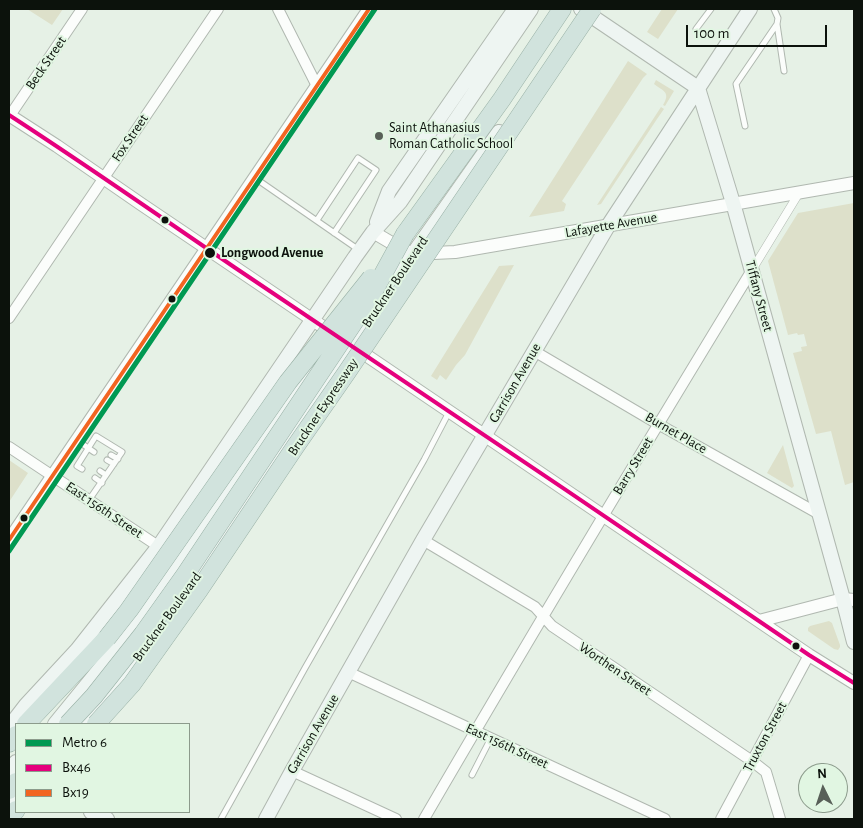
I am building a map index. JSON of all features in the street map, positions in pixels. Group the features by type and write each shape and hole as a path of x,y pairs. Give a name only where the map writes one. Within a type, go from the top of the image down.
{"highway":[{"name":"Bruckner Expressway","path":"69,723 94,696 143,634 185,575 370,298 400,240 502,99 562,9"},
{"name":"Bruckner Expressway","path":"97,723 132,684 200,590 295,446 347,372 586,9"},
{"path":"27,723 107,638 129,610 288,382 400,240"}],"main road":[{"path":"373,232 390,191 515,9"},
{"path":"9,727 26,705 77,650 158,546 373,232 400,202 530,9"},
{"name":"Bruckner Boulevard","path":"56,723 121,643 180,560 302,378 336,335 554,9"},
{"path":"586,9 611,30 698,88"},
{"name":"Bruckner Boulevard","path":"82,723 119,682 200,573 413,254 586,9"},
{"name":"Garrison Avenue","path":"266,819 423,540 608,226 750,9"},
{"name":"Tiffany Street","path":"698,88 733,203 819,514 851,596 854,642"},
{"path":"92,813 107,819"}],"street":[{"name":"Beck Street","path":"9,116 82,9"},
{"name":"Fox Street","path":"9,318 218,9"},
{"path":"278,9 317,86"},
{"path":"9,540 369,9"},
{"path":"9,116 57,146 809,655 854,683"},
{"name":"Lafayette Avenue","path":"373,232 400,240 413,254 455,252 854,183"},
{"name":"Barry Street","path":"424,819 543,615 799,193"},
{"name":"Burnet Place","path":"534,351 658,424 819,514"},
{"name":"East 156th Street","path":"9,447 200,573"},
{"name":"Worthen Street","path":"423,540 535,607 552,626 752,761 766,772 780,819"},
{"path":"759,621 851,596"},
{"name":"Truxton Street","path":"721,819 809,655"},
{"name":"East 156th Street","path":"348,672 665,819"},
{"path":"292,771 396,819"}],"lane":[{"path":"696,29 711,9"},
{"path":"774,9 778,18 777,24 784,71"},
{"path":"745,126 736,84 777,24"},
{"path":"317,220 358,158 376,170 334,233"},
{"path":"255,178 360,251"},
{"path":"221,819 450,412"},
{"path":"82,469 77,466 84,460 88,448 96,436 122,452 89,500"},
{"path":"77,440 94,452"},
{"path":"92,442 98,446"},
{"path":"111,455 116,462"},
{"path":"107,460 116,462"},
{"path":"100,471 106,475"},
{"path":"95,478 102,483"},
{"path":"472,775 490,738"}],"green space":[{"path":"27,9 63,9 52,25"},
{"path":"662,9 678,9 658,39 647,32"},
{"path":"628,61 647,74 562,201 566,204 564,211 529,217"},
{"path":"656,80 674,91 665,106 663,105 666,94 654,84"},
{"path":"661,107 664,109 601,204 597,205"},
{"path":"854,203 854,482 845,485 831,431 816,434 793,353 802,351 801,347 807,346 804,334 788,335 768,261 798,213"},
{"path":"514,265 465,355 446,380 440,375 437,380 431,376 499,266"},
{"path":"783,445 794,486 792,488 767,473"},
{"path":"9,460 28,473 9,502"},
{"path":"829,621 832,623 840,645 838,650 808,631 810,626"}],"metro line":[{"name":"6","path":"9,551 375,9"}],"transit line":[{"name":"Bx19","path":"9,540 369,9"},
{"name":"Bx46","path":"9,115 809,655 854,683"}],"place":[{"name":"Saint Athanasius Roman Catholic School","path":"379,136"},
{"name":"Longwood Avenue","path":"210,253"}]}
